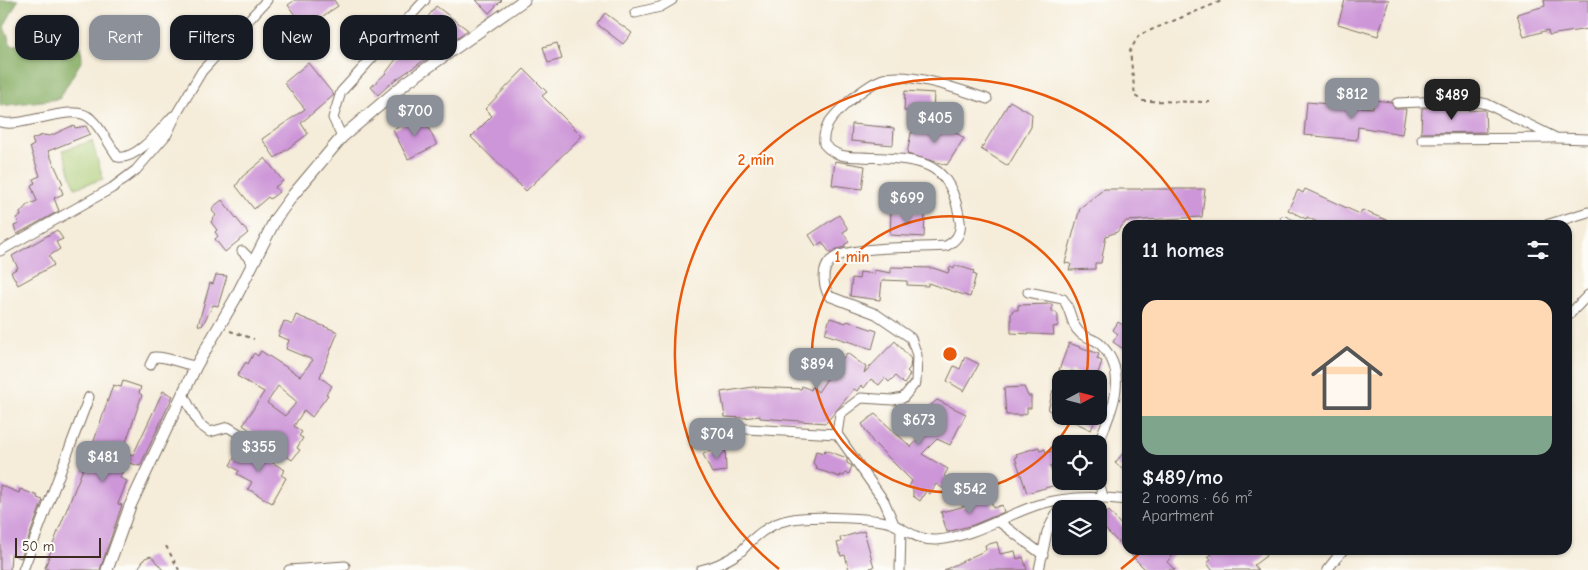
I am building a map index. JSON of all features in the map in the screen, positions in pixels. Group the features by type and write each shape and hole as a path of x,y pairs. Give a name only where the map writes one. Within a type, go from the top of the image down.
{"street":[{"path":"0,251 79,207 136,170 168,134 177,113 202,71 267,0"},
{"path":"342,137 333,118 341,92 425,0"},
{"path":"107,570 130,506 196,366 235,299 276,218 342,137 407,82 524,0"},
{"path":"635,13 660,7 672,0"},
{"path":"900,570 898,527 884,500 836,434 840,414 849,405 861,398 893,400 902,398 916,382 917,355 911,338 876,314 829,296 823,283 831,261 839,256 862,251 946,246 958,236 961,226 954,194 948,181 932,167 896,159 838,155 824,144 823,134 828,123 839,110 854,97 883,79 900,77 935,83 987,99"},
{"path":"1397,103 1434,100 1474,101 1487,104 1556,138"},
{"path":"0,122 33,120 77,112 90,117 118,157 124,158 143,147 177,113"},
{"path":"1422,139 1588,139"},
{"path":"1562,220 1588,212"},
{"path":"242,251 253,262"},
{"path":"1028,292 1063,299 1070,309 1072,321 1080,333 1100,343 1115,364 1116,400 1102,435"},
{"path":"1572,312 1588,295"},
{"path":"150,365 154,357 163,356 185,365 196,366"},
{"path":"183,394 199,424 210,432 228,427 266,450"},
{"path":"23,570 89,397"},
{"path":"710,427 836,434"},
{"path":"1101,490 1103,497"},
{"path":"1063,500 1103,497 1122,499"},
{"path":"704,570 740,552 764,530 777,523 794,519 849,518 898,527 922,539 936,540 971,532 1039,504 1052,502"},
{"path":"998,521 1043,555"},
{"path":"1039,570 1047,532 1052,522"},
{"path":"1327,570 1339,555"},
{"path":"289,570 345,566"}],"lane":[{"path":"1283,218 1288,220"}],"path":[{"path":"1210,102 1143,101 1135,96 1130,51 1139,35 1224,0"},
{"path":"218,328 254,339"},
{"path":"166,546 179,570"}],"green space":[{"path":"0,0 18,0 4,27 11,45 15,45 15,60 79,60 79,47 81,46 82,60 59,99 0,106"},
{"path":"92,141 103,179 75,188 63,150"}],"building":[{"path":"295,0 334,0 338,6 325,15 295,15 288,5"},
{"path":"476,0 502,0 489,13"},
{"path":"1345,0 1389,0 1378,36 1338,24"},
{"path":"1544,0 1588,0 1588,29 1549,35 1548,30 1524,37 1517,14 1545,6"},
{"path":"436,6 448,15 429,15"},
{"path":"605,13 632,33 623,44 597,24"},
{"path":"457,22 468,30 457,38"},
{"path":"557,43 562,59 548,63 543,47"},
{"path":"396,60 424,60 391,83 378,95 371,87 385,74"},
{"path":"308,63 334,95 301,123 308,134 275,158 262,139 305,109 284,83"},
{"path":"524,69 547,92 542,96 582,136 526,191 471,137 492,116 485,109"},
{"path":"905,91 934,93 933,113 904,111"},
{"path":"1374,100 1391,102 1395,109 1406,109 1402,134 1358,127 1357,140 1304,135 1307,102 1373,108"},
{"path":"1010,101 1032,114 1031,127 1008,166 981,149"},
{"path":"1446,107 1446,111 1485,110 1486,132 1421,133 1422,108"},
{"path":"422,115 437,145 408,159 393,130"},
{"path":"852,124 894,128 893,145 851,141"},
{"path":"74,125 75,128 86,126 90,134 48,151 63,184 60,186 63,194 54,198 59,211 17,234 14,226 19,224 17,218 21,216 20,213 27,205 37,201 31,185 35,183 33,179 40,176 30,147 34,145 32,139 43,135 50,136"},
{"path":"947,127 964,138 947,165 907,154 911,133 927,128"},
{"path":"265,158 283,181 275,187 279,192 270,199 268,197 254,209 236,186 242,177"},
{"path":"835,161 865,166 862,189 832,185"},
{"path":"1104,189 1205,189 1202,217 1122,220 1122,226 1117,232 1106,236 1101,263 1095,263 1095,269 1069,270 1071,264 1065,263 1080,208"},
{"path":"1305,189 1360,214 1362,210 1386,220 1313,220 1307,217 1306,219 1288,210 1298,190 1303,193"},
{"path":"222,200 248,233 225,252 215,239 218,236 215,232 217,230 211,222 216,215 212,211 213,207"},
{"path":"891,211 925,214 924,237 890,235"},
{"path":"839,215 848,229 843,232 849,242 844,245 846,247 836,249 830,253 822,242 816,246 809,235"},
{"path":"57,230 63,239 56,242 60,249 49,256 54,265 18,285 11,272 18,268 12,256"},
{"path":"955,265 974,271 973,274 976,275 970,297 928,283 928,286 907,285 907,281 882,280 880,300 850,296 852,278 859,279 860,272 874,274 874,270 891,273 891,267 933,268 948,273 950,267 954,269"},
{"path":"216,275 227,276 218,306 213,305 202,326 198,325 210,283 213,284"},
{"path":"1052,304 1052,312 1056,312 1058,316 1058,326 1053,327 1054,335 1011,333 1011,314 1013,310 1018,310 1018,305"},
{"path":"296,315 338,332 320,377 332,386 326,394 328,395 312,417 304,410 294,426 302,432 299,436 303,438 297,448 300,450 292,460 243,425 264,392 237,376 246,362 248,364 254,353 258,356 261,351 300,376 313,360 286,349 289,340 278,336 284,321 292,325","holes":["278,386 297,402 285,416 267,403"]},
{"path":"830,318 846,323 847,321 877,331 872,349 825,334"},
{"path":"1118,322 1122,324 1122,348 1113,342 1118,334 1113,330"},
{"path":"895,341 911,359 910,368 907,371 910,374 904,384 895,376 889,382 885,378 879,385 871,379 864,388 861,385 857,391 854,389 826,423 760,418 760,416 743,418 725,417 721,392 753,387 801,389 802,386 811,390 812,387 818,392 829,376 818,368 829,355 839,363 847,353 866,367 864,373"},
{"path":"1069,343 1099,354 1097,359 1102,361 1099,370 1059,370"},
{"path":"965,357 979,364 964,391 947,381 954,366 960,369"},
{"path":"123,381 141,387 139,393 142,395 123,451 133,455 163,391 173,396 140,466 126,462 120,478 127,481 118,504 122,505 100,570 50,570 45,568 94,441 113,385 121,387"},
{"path":"1024,387 1028,396 1031,396 1031,408 1027,408 1027,413 1023,415 1006,415 1004,388"},
{"path":"1052,394 1052,412 1048,410"},
{"path":"937,400 966,414 950,445 937,439 922,454 948,469 944,476 950,480 944,489 936,484 930,494 926,491 920,501 913,496 913,490 909,487 912,481 872,441 862,424 875,414 911,447 925,432 909,424"},
{"path":"1081,425 1093,425 1091,430"},
{"path":"242,445 285,470 281,475 286,478 272,503 248,489 252,482 237,474 239,471 230,465"},
{"path":"725,445 726,471 712,473 703,454"},
{"path":"1039,447 1040,451 1045,449 1046,453 1052,451 1052,465 1050,466 1052,486 1027,493 1015,457 1017,457 1016,454"},
{"path":"825,450 847,458 847,463 852,466 849,474 845,473 844,476 840,475 840,477 816,469 817,467 813,463 816,451 824,453"},
{"path":"1122,454 1122,469 1115,463"},
{"path":"0,485 19,493 20,489 43,500 21,558 11,554 10,570 0,570"},
{"path":"991,500 993,508 1002,505 1004,512 973,525 947,532 941,512"},
{"path":"1109,511 1122,526 1122,546 1107,531 1107,513"},
{"path":"864,531 874,567 870,568 871,570 849,570 845,555 841,556 837,543 841,542 840,538"},
{"path":"997,542 1000,554 1015,551 1017,559 1023,557 1027,570 944,570 986,550 985,545"},
{"path":"1131,555 1173,555 1167,562 1175,570 1146,570"},
{"path":"1211,555 1266,556 1254,565 1258,570 1212,570 1207,563 1211,560 1208,557"},
{"path":"151,556 163,570 137,570 145,558"}]}
